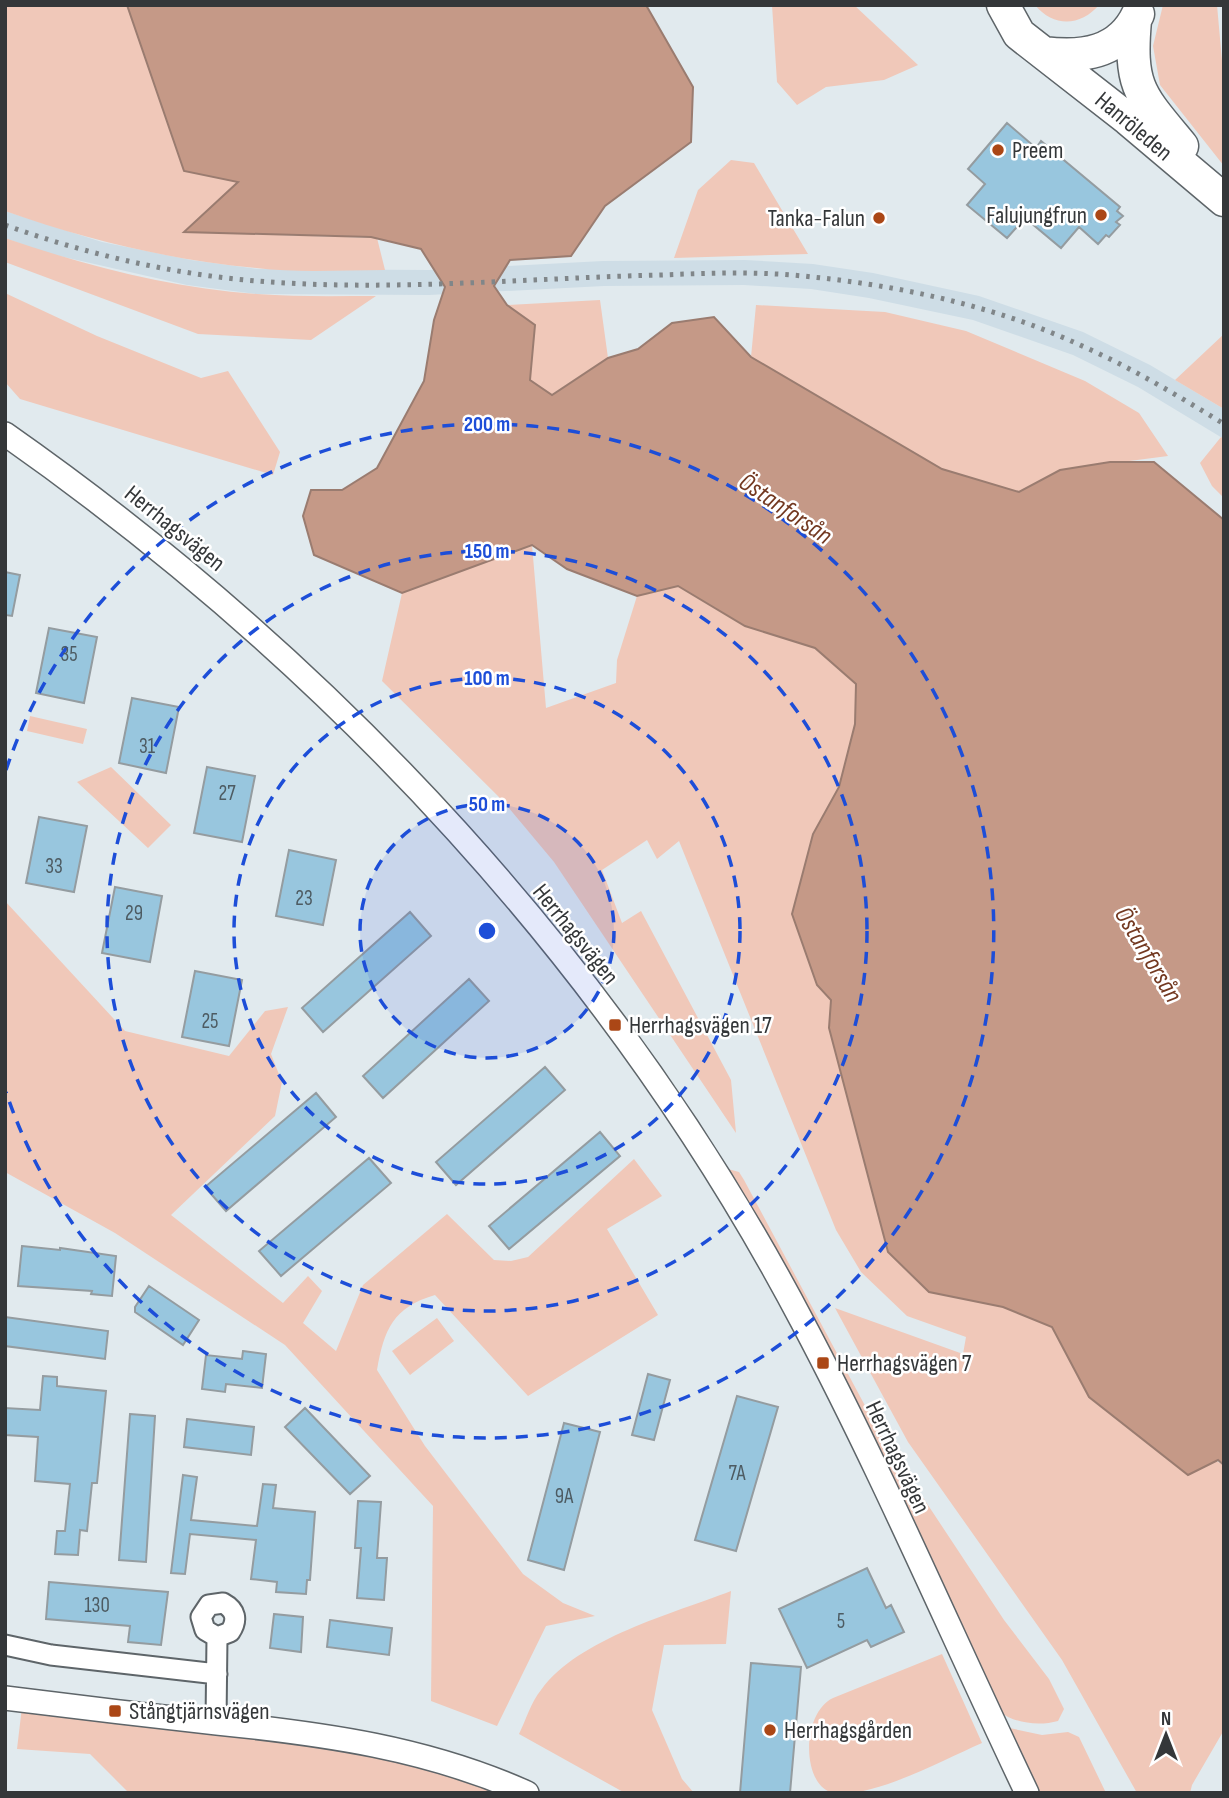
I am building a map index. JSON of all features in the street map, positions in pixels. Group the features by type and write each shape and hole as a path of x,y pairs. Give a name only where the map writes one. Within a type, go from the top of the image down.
{"highway":[{"name":"Hanröleden","path":"1003,5 1019,34 1224,200"},
{"name":"Hanröleden","path":"1139,10 1132,58 1139,89 1224,200"},
{"path":"1044,53 1073,57 1097,52 1119,39 1139,10"}],"street":[{"name":"Herrhagsvägen","path":"5,434 98,500 206,587 339,708 459,835 615,1025 716,1175 803,1322 1027,1793"},
{"path":"216,1723 217,1637"},
{"path":"5,1645 51,1655 217,1674"},
{"path":"5,1699 342,1737 419,1753 489,1776 527,1793"}],"shaded area":[{"path":"5,5 127,5 184,171 239,182 185,232 377,238 385,270 272,270 192,260 98,240 5,211"},
{"path":"772,5 854,5 918,65 884,80 826,87 797,105 777,82"},
{"path":"1035,5 1099,5 1084,17 1067,22 1050,18"},
{"path":"1163,5 1217,5 1224,83 1224,166 1160,85 1153,46"},
{"path":"731,160 754,163 808,254 674,258 698,190"},
{"path":"5,211 102,242 191,260 258,269 429,270 603,261 745,260 813,264 873,273 979,296 1083,332 1150,365 1224,409 1224,439 1138,387 1073,355 973,320 869,298 811,289 744,285 604,286 429,295 256,294 187,285 46,253 5,238"},
{"path":"5,238 67,258 193,287 272,295 376,296 311,340 198,334 5,262"},
{"path":"5,293 97,336 201,378 228,371 280,452 273,475 20,399 5,382"},
{"path":"600,300 608,358 551,395 530,380 535,325 507,305"},
{"path":"756,305 885,312 966,331 1085,381 1139,413 1168,456 1060,470 1019,492 942,469 751,357"},
{"path":"1224,334 1224,409 1175,380"},
{"path":"1221,437 1224,439 1224,498 1212,486 1200,463"},
{"path":"532,545 546,708 616,683 617,660 637,596 678,586 745,626 815,648 856,684 855,724 839,787 813,834 817,985 831,1000 829,1028 888,1252 929,1292 1003,1307 1052,1327 1089,1397 1224,1465 1224,1730 1190,1793 1137,1793 1062,1660 908,1442 835,1308 963,1354 966,1337 907,1316 861,1272 836,1230 679,841 657,859 647,840 602,870 622,923 641,911 731,1080 736,1133 554,862 503,801 382,681 402,593"},
{"path":"30,716 87,729 83,744 27,731"},
{"path":"111,767 171,825 148,848 77,782"},
{"path":"5,901 125,1031 229,1056 265,1011 288,1007 271,1054 282,1082 275,1116 171,1215 283,1303 308,1276 322,1291 303,1323 336,1351 363,1285 447,1214 494,1260 511,1261 528,1257 634,1159 662,1196 607,1229 658,1315 528,1396 435,1295 409,1306 400,1313 383,1343 377,1370 425,1446 523,1574 563,1603 595,1616 546,1626 497,1726 431,1701 433,1506 285,1345 115,1233 5,1172"},
{"path":"728,1169 739,1172 744,1180 877,1428 1004,1620 1049,1679 1064,1709 1058,1721 1028,1723 1000,1712 894,1481 720,1173"},
{"path":"437,1318 454,1341 410,1375 392,1351"},
{"path":"731,1591 726,1644 664,1645 652,1710 682,1779 694,1793 625,1793 519,1734 541,1690 578,1656 628,1630"},
{"path":"942,1654 982,1743 869,1790 834,1793 823,1788 811,1765 809,1750 810,1734 822,1706 833,1698"},
{"path":"22,1707 375,1751 505,1793 129,1793 90,1754 17,1749"},
{"path":"1005,1727 1042,1735 1068,1732 1079,1737 1106,1793 1036,1793"}],"water":[{"name":"Östanforsån","path":"127,5 646,5 693,87 691,142 605,206 571,256 510,260 494,286 507,305 535,325 530,380 552,395 608,358 638,349 672,323 714,317 751,357 942,469 1019,492 1060,470 1110,462 1154,462 1224,520 1224,1465 1218,1460 1188,1475 1089,1397 1052,1327 1003,1307 929,1292 888,1252 829,1028 831,1000 817,985 792,914 813,834 839,787 855,724 856,684 815,648 745,626 678,586 637,596 567,569 532,545 402,593 314,555 303,516 311,490 342,490 377,468 424,381 434,320 445,287 421,249 371,237 184,232 238,182 184,171"}],"building":[{"path":"1007,123 1036,148 1041,141 1120,207 1117,211 1123,216 1116,222 1120,225 1109,237 1106,235 1098,244 1079,227 1061,248 1025,218 1007,238 967,205 985,184 968,169"},
{"path":"5,572 20,575 12,616 5,615"},
{"path":"49,628 97,637 84,703 36,693"},
{"path":"132,698 179,707 166,773 119,763"},
{"path":"207,767 255,776 242,842 194,833"},
{"path":"39,817 87,826 74,892 26,883"},
{"path":"289,850 336,860 323,925 276,916"},
{"path":"115,887 162,896 150,962 102,953"},
{"path":"410,912 431,936 323,1032 302,1008"},
{"path":"195,971 242,980 229,1046 182,1037"},
{"path":"469,979 489,1001 383,1098 363,1076"},
{"path":"545,1067 565,1090 456,1185 436,1162"},
{"path":"316,1093 336,1117 226,1211 205,1187"},
{"path":"600,1132 620,1156 509,1249 489,1226"},
{"path":"369,1158 391,1183 281,1276 259,1251"},
{"path":"22,1246 116,1256 112,1296 91,1294 92,1291 18,1286"},
{"path":"149,1286 199,1320 183,1345 135,1312 135,1307"},
{"path":"5,1317 108,1331 105,1359 5,1346"},
{"path":"243,1351 266,1354 262,1388 226,1384 225,1392 202,1389 206,1355 242,1359"},
{"path":"648,1374 670,1380 654,1440 632,1435"},
{"path":"43,1376 57,1377 57,1386 106,1391 97,1483 92,1483 87,1531 80,1530 78,1555 55,1554 57,1531 65,1531 70,1484 35,1481 38,1437 5,1435 5,1408 40,1410"},
{"path":"737,1396 778,1407 736,1551 695,1540"},
{"path":"305,1408 370,1476 350,1494 285,1427"},
{"path":"130,1414 155,1416 146,1562 119,1560"},
{"path":"187,1419 254,1427 251,1455 184,1447"},
{"path":"564,1423 600,1432 564,1570 528,1560"},
{"path":"183,1475 197,1477 191,1520 257,1526 263,1484 276,1485 273,1508 315,1512 310,1580 307,1580 306,1594 276,1592 277,1582 251,1579 256,1540 190,1534 185,1574 171,1573"},
{"path":"358,1501 381,1502 377,1558 387,1558 384,1600 357,1598 361,1548 355,1548"},
{"path":"867,1568 886,1608 891,1605 904,1632 871,1647 867,1640 807,1668 779,1609"},
{"path":"49,1582 168,1592 161,1645 128,1642 130,1626 46,1619"},
{"path":"274,1614 303,1617 301,1652 270,1648"},
{"path":"330,1620 392,1628 389,1655 327,1647"},
{"name":"Herrhagsgården","path":"751,1663 801,1667 790,1793 740,1793"}],"railway":[{"path":"5,225 66,245 129,261 257,281 407,285 736,273 793,275 880,286 983,309 1049,332 1135,372 1224,424"}],"place":[{"name":"Preem","path":"998,150"},
{"name":"Falujungfrun","path":"1101,215"},
{"name":"Tanka-Falun","path":"879,218"},
{"name":"Herrhagsvägen 17","path":"615,1025"},
{"name":"Herrhagsvägen 7","path":"823,1363"},
{"name":"Stångtjärnsvägen","path":"115,1711"},
{"name":"Herrhagsgården","path":"770,1730"}]}
